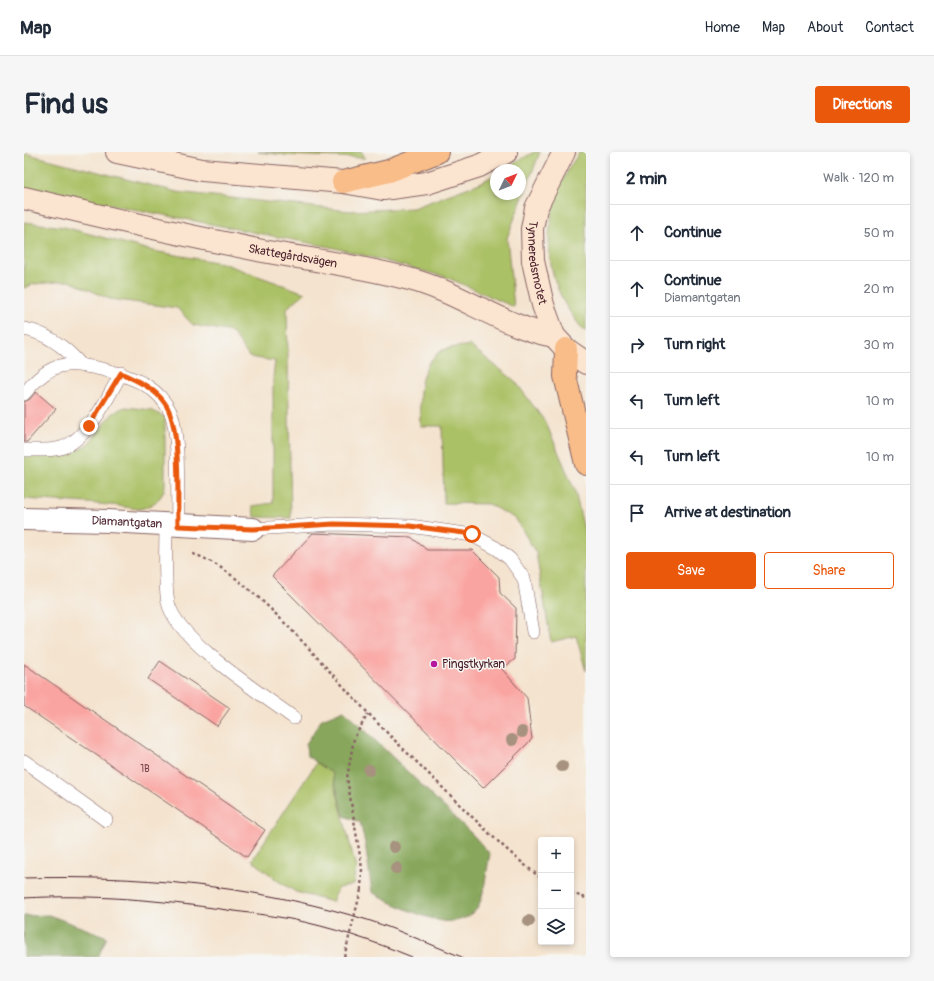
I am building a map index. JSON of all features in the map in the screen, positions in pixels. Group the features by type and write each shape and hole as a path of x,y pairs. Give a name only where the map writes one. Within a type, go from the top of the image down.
{"highway":[{"path":"343,182 389,171 437,152"},
{"path":"560,343 565,376 586,464"}],"street":[{"path":"117,152 202,170 343,182 383,189 427,183 479,166 506,152"},
{"name":"Tynneredsmotet","path":"560,343 543,306 533,261 532,229 536,208 543,191 564,152"},
{"name":"Skattegårdsvägen","path":"24,198 199,238 339,263 410,279 456,297 517,326 560,343"},
{"path":"560,343 586,363"},
{"name":"Diamantgatan","path":"24,519 108,521 170,532 253,529"}],"lane":[{"path":"24,329 53,340 71,354 81,365"},
{"path":"24,394 37,379 58,366 81,365 121,373 148,386 164,402 171,414 176,438 170,532 168,603 178,623 199,647 294,718"},
{"path":"24,450 60,448 75,441 89,426 121,373"},
{"path":"253,529 334,524 410,526 472,534 496,548 510,559 524,579 533,632"},
{"path":"24,761 106,820"}],"path":[{"path":"170,532 196,555 221,569 241,583 268,606 368,714 484,828 517,859 538,876"},
{"path":"344,957 361,890 362,868 347,778 354,738 368,714"},
{"path":"574,894 586,898"}],"green space":[{"path":"258,152 362,152 365,158 286,155"},
{"path":"534,152 540,152 526,188 526,164 513,164"},
{"path":"580,152 586,152 586,332 566,306 557,287 549,247 553,207 568,169"},
{"path":"24,153 177,192 350,211 413,208 480,183 490,177 490,200 522,200 507,238 514,307 446,277 335,248 24,188"},
{"path":"24,222 64,227 153,251 222,263 305,293 287,308 291,518 255,517 252,506 273,503 273,378 275,361 249,357 232,332 193,325 177,308 110,299 69,281 34,284 24,288"},
{"path":"469,345 515,381 546,423 575,491 586,539 586,671 576,636 551,642 536,553 516,519 488,504 444,503 442,426 420,426 421,385 427,367 433,358 441,351"},
{"path":"126,407 151,410 165,417 165,486 162,495 156,501 149,506 140,509 99,504 24,499 24,455 60,453 80,449 87,445 112,414"},
{"path":"344,710 473,835 490,854 479,906 469,916 460,920 442,921 406,909 387,901 372,892 365,843 360,822 344,816 332,773 307,756 306,744 322,719"},
{"path":"317,762 332,773 356,868 353,885 338,888 332,902 296,892 278,881 252,860"},
{"path":"49,915 107,937 98,957 24,957 24,916"}],"building":[{"path":"36,392 56,409 27,442 24,442 24,402 30,399"},
{"name":"Pingstkyrkan","path":"313,533 411,537 427,550 472,550 499,577 500,593 516,608 515,659 502,669 527,698 532,739 483,788 272,576"},
{"path":"160,661 230,708 217,726 148,679"},
{"path":"24,664 265,830 247,857 24,706"}],"tram line":[{"path":"24,878 107,878 190,884 273,897 314,905 368,920 462,957"},
{"path":"24,898 101,897 176,903 274,916 336,930 382,945 412,957"}],"place":[{"name":"Pingstkyrkan","path":"434,664"}],"route":[{"path":"89,426 111,392 121,373 148,386 164,402 171,414 176,438 178,526 253,529 334,524 410,526 472,534"}]}
